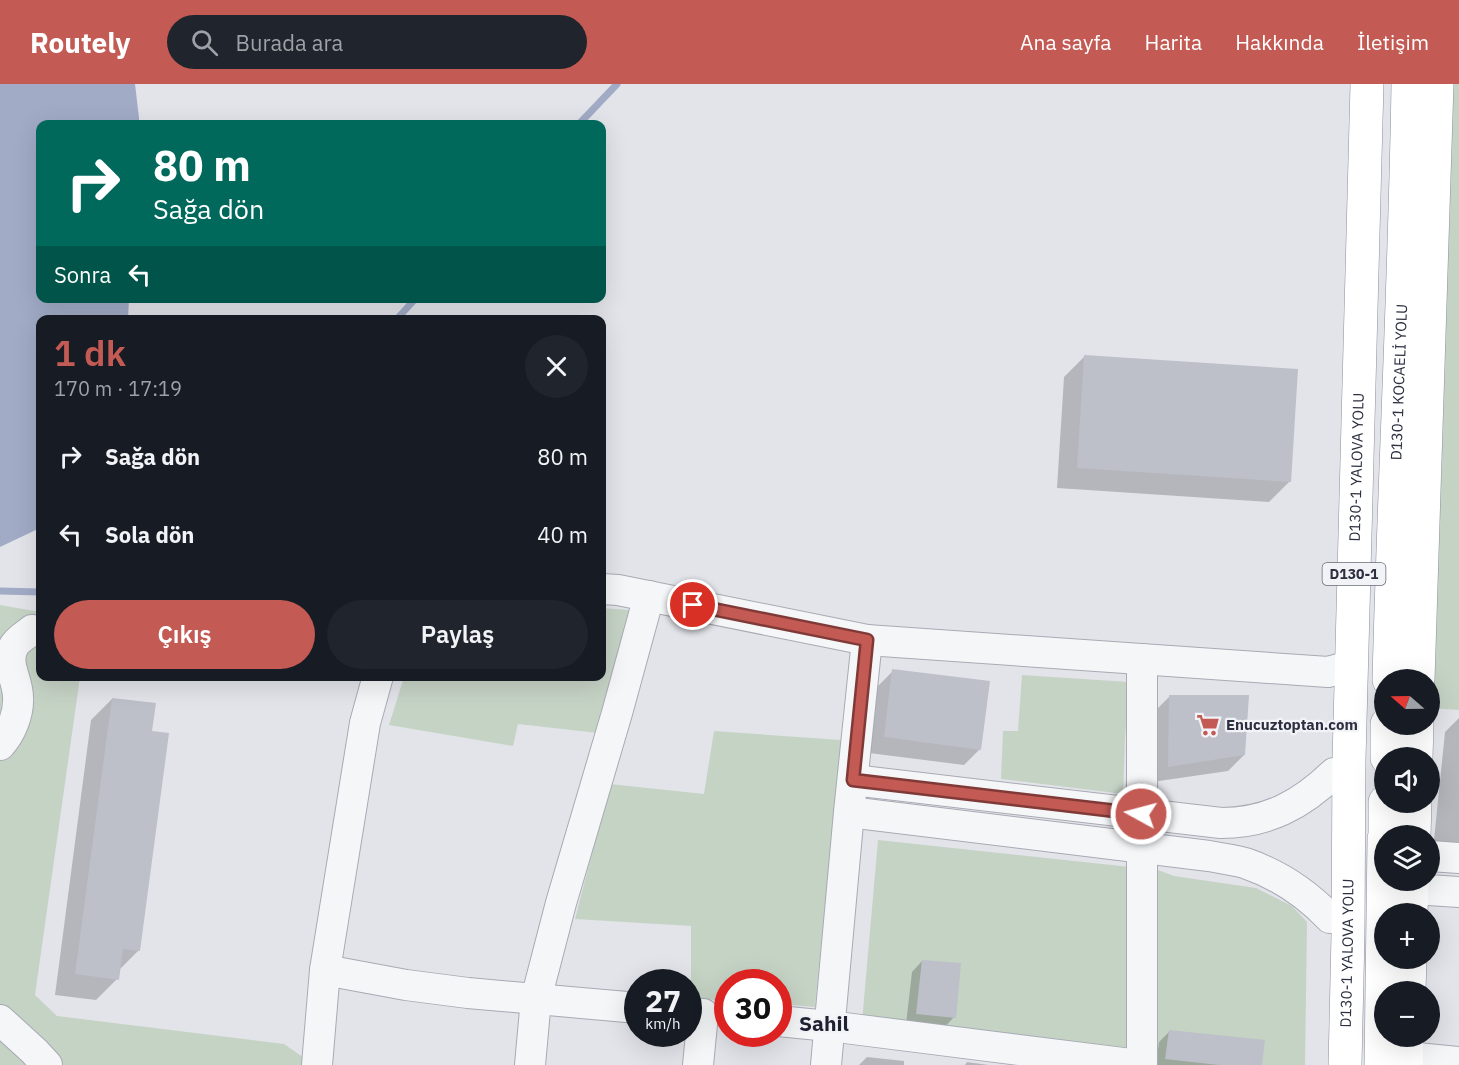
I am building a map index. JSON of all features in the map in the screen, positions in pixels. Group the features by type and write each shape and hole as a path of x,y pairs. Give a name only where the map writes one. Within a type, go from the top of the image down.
{"highway":[{"path":"1328,1065 1334,773 1339,669 1345,84"},
{"name":"D130-1 YALOVA YOLU","path":"1345,1065 1349,760 1367,84"},
{"name":"D130-1 KOCAELİ YOLU","path":"1389,669 1408,84"},
{"path":"1418,84 1435,151"},
{"path":"1418,669 1437,84"},
{"path":"1389,891 1400,1056"}],"street":[{"path":"606,589 867,640 1328,672 1339,669"},
{"path":"530,1065 536,999 561,903 618,713 649,597"},
{"path":"0,631 36,631"},
{"path":"0,745 8,737 15,716 18,696 9,657 15,644 36,631"},
{"path":"826,1065 867,640"},
{"path":"792,1022 1140,1065 1142,659"},
{"path":"317,1065 325,970 365,723 377,681"},
{"path":"853,780 1221,823 1250,821 1274,814 1299,801 1334,773"},
{"path":"849,812 1209,856 1244,863 1263,870 1301,892 1330,918"},
{"path":"1440,857 1459,858"},
{"path":"1412,894 1459,892"},
{"path":"325,970 406,985 468,993 624,1007"},
{"path":"698,1065 706,1014"},
{"path":"0,1020 46,1065"},
{"path":"1400,1056 1459,1062"}],"green space":[{"path":"1451,84 1459,84 1459,710 1440,709 1440,669 1431,669"},
{"path":"0,605 36,611 36,681 79,681 35,995 57,1016 284,1044 307,1060 306,1065 0,1065"},
{"path":"606,608 629,610 598,733 518,724 513,746 389,725 403,681 606,681"},
{"path":"1022,675 1129,682 1123,794 1001,779 1003,731 1018,731"},
{"path":"714,731 841,740 815,1007 792,1005 792,969 714,969 714,1000 702,999 702,969 691,969 691,926 575,919 610,784 704,794"},
{"path":"878,840 1158,870 1174,876 1256,888 1292,906 1307,922 1305,1065 1157,1065 1157,1060 862,1022"}],"water":[{"path":"0,84 135,84 139,120 36,120 36,303 129,303 128,315 36,315 36,530 0,547"}],"building":[{"path":"1084,355 1298,369 1291,482 1077,468"},
{"path":"892,669 990,681 981,750 884,737"},
{"name":"Enucuztoptan.com","path":"1169,695 1249,695 1245,755 1168,767"},
{"path":"112,698 156,703 152,731 169,733 140,951 123,949 119,980 75,974"},
{"path":"922,960 961,963 956,1018 916,1014"},
{"path":"1169,1030 1265,1040 1262,1065 1219,1065 1165,1059"}],"waterway":[{"path":"583,120 617,84"},
{"path":"401,315 411,303"},
{"path":"0,591 36,592"}],"place":[{"name":"Enucuztoptan.com","path":"1208,725"}],"district":[{"name":"Sahil","path":"824,1024"}],"route":[{"path":"693,605 867,640 853,780 1141,814"}]}
